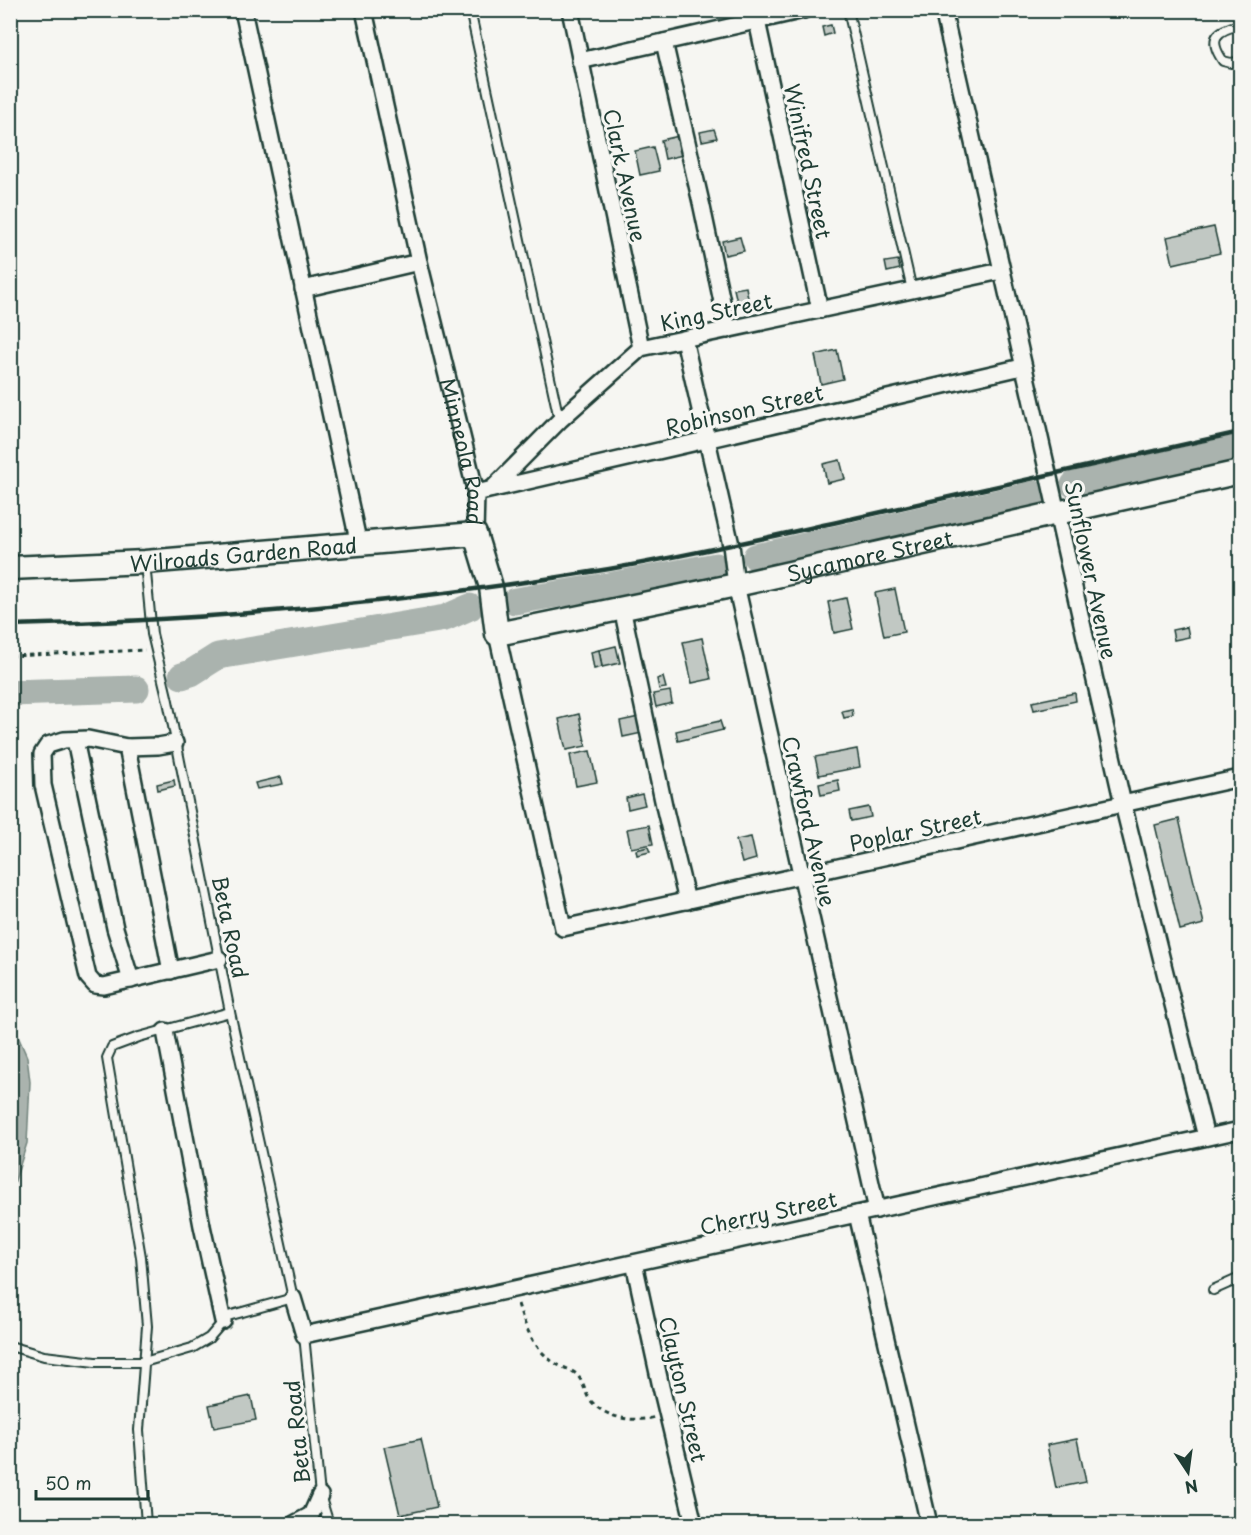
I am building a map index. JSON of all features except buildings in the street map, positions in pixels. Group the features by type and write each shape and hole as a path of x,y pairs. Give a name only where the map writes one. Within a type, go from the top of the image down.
{"street":[{"path":"243,10 359,545"},
{"name":"Minneola Road","path":"364,10 419,262 476,493 475,534 491,587 497,634 563,928"},
{"name":"Clark Avenue","path":"570,10 641,348"},
{"path":"579,61 804,10"},
{"name":"Sunflower Avenue","path":"943,10 1022,367 1049,475 1123,804 1206,1137"},
{"name":"Winifred Street","path":"757,21 820,310"},
{"path":"664,42 728,330"},
{"path":"303,289 419,262"},
{"name":"King Street","path":"492,489 560,420 641,348 1001,271"},
{"name":"Crawford Avenue","path":"684,339 731,545 736,585 877,1210"},
{"name":"Robinson Street","path":"476,493 1022,367"},
{"name":"Sycamore Street","path":"497,634 736,585 1240,472"},
{"name":"Wilroads Garden Road","path":"10,568 145,562 475,534"},
{"path":"622,608 687,901"},
{"path":"175,743 127,747 88,739 63,740 48,745 42,754 43,785 85,966 88,977 95,985 104,986 219,959"},
{"path":"75,740 115,928 131,980"},
{"path":"127,747 171,971"},
{"name":"Poplar Street","path":"563,928 1240,778"},
{"path":"165,1031 202,1226 223,1321"},
{"name":"Cherry Street","path":"304,1335 1240,1130"},
{"path":"857,1214 929,1524"},
{"name":"Clayton Street","path":"634,1263 694,1524"},
{"path":"293,1298 304,1335"},
{"path":"294,1524 311,1515 320,1495"}],"lane":[{"path":"470,10 560,420"},
{"path":"848,10 912,290"},
{"path":"1240,25 1222,30 1216,37 1215,44 1216,52 1223,61 1231,63 1240,61"},
{"name":"Beta Road","path":"145,562 152,634 168,701 230,1012 293,1298"},
{"path":"146,1524 139,1430 147,1326 141,1257 107,1058 112,1047 139,1037 230,1012"},
{"path":"1213,1290 1240,1278"},
{"path":"10,1346 44,1356 95,1362 144,1362 192,1347 209,1338 228,1316 293,1298"},
{"name":"Beta Road","path":"304,1335 320,1495 329,1524"}],"path":[{"path":"10,656 156,650"},
{"path":"514,1290 525,1329 537,1347 554,1363 576,1373 589,1398 606,1414 633,1420 668,1414"}],"shaded area":[{"path":"11,1009 14,1027 27,1057 30,1082 27,1143 11,1193"}],"waterway":[{"path":"1074,485 1240,448"},
{"path":"756,557 1036,494"},
{"path":"515,601 716,566"},
{"path":"182,676 218,656 445,618 470,607"},
{"path":"10,693 136,689"}],"railway":[{"path":"10,625 161,619 311,608 535,581 640,564 732,545 1240,432"}]}
